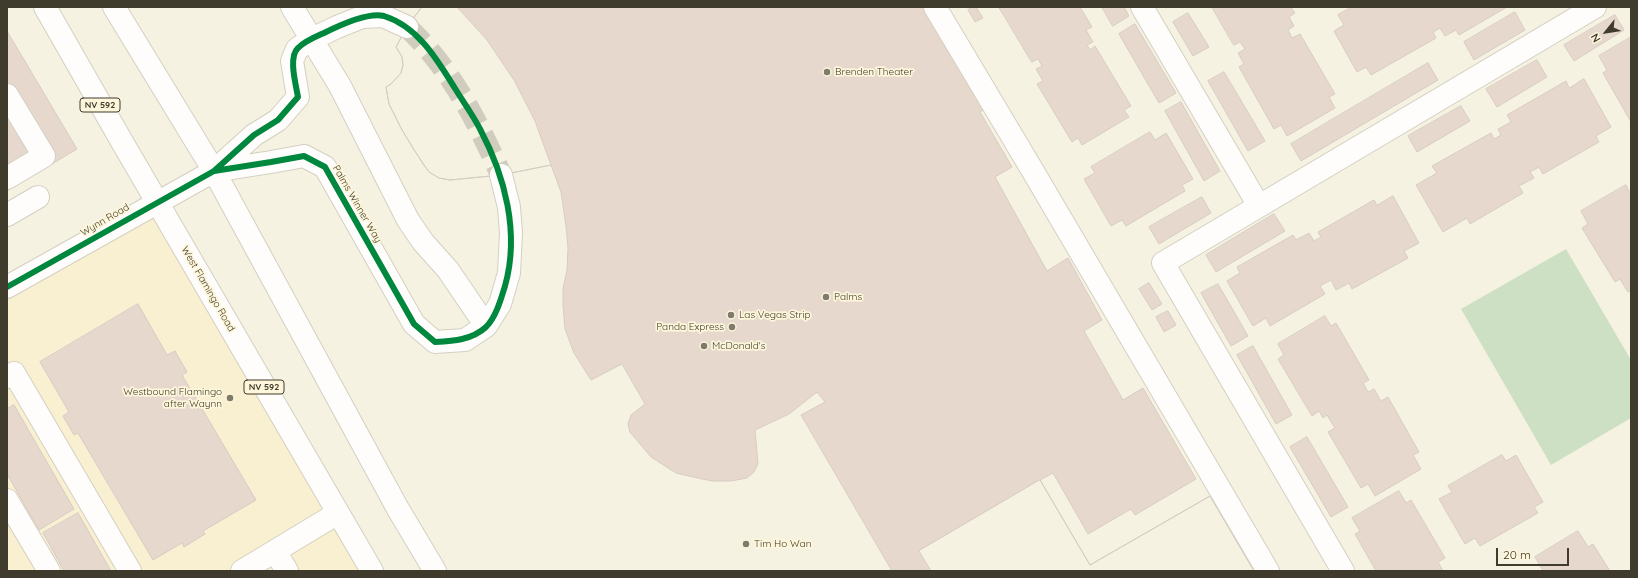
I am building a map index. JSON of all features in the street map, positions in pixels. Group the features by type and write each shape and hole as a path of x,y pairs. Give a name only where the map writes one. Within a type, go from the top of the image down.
{"main road":[{"name":"West Flamingo Road","path":"45,7 372,571"},
{"path":"114,7 214,171 398,509 435,571"},
{"path":"292,7 340,86 408,220 422,242 448,270 486,326"},
{"path":"935,7 1268,571"},
{"path":"1142,7 1259,206"},
{"path":"1343,571 1163,263 1592,8"},
{"path":"214,171 254,135 278,120 298,97 292,60 296,48 337,27 362,17 383,16 407,27"},
{"path":"7,178 44,156 10,106"},
{"name":"Palms Winner Way","path":"214,171 304,156 325,167 414,324 435,342 465,340 486,326 500,304 508,273 511,233 509,207 501,175"},
{"name":"Wynn Road","path":"7,287 214,171"},
{"path":"7,215 38,197"},
{"path":"7,377 14,373 130,571"},
{"path":"7,500 49,571"},
{"path":"242,571 338,513"},
{"path":"275,551 287,571"}],"shaded area":[{"path":"157,202 372,571 7,571 7,287"}],"green space":[{"path":"1566,249 1631,360 1631,418 1551,465 1461,309"}],"building":[{"name":"Palms","path":"422,7 925,7 985,109 980,112 1012,167 995,177 1047,271 1068,258 1102,320 1084,331 1123,400 1143,388 1196,479 1135,515 1131,509 1088,534 1053,473 1040,480 1090,565 1210,496 1254,571 892,571 801,415 825,402 817,392 789,414 755,430 758,464 754,472 747,478 731,481 712,481 693,477 676,473 651,457 630,432 628,424 631,415 645,404 622,364 591,380 574,353 565,329 563,289 567,270 568,248 561,192 551,165 501,175 450,180 439,178 429,172 402,130 389,104 386,87 391,84 401,73 403,65 402,57 396,47 407,27"},
{"path":"422,7 457,7 487,40 514,80 535,121 551,165 501,175 450,180 439,178 429,172 402,130 389,104 386,87 391,84 401,73 403,65 402,57 396,47 407,27"},
{"path":"976,7 983,18 975,22 968,10"},
{"path":"999,7 1080,7 1092,27 1086,30 1093,42 1087,45 1090,50 1095,46 1131,106 1124,110 1129,117 1082,145 1078,138 1072,142 1037,84 1043,81 1036,69 1042,66 1038,59 1032,62"},
{"path":"1102,7 1124,7 1129,16 1113,26"},
{"path":"1212,7 1291,7 1295,13 1289,17 1294,26 1288,30 1292,38 1300,34 1335,94 1329,97 1335,108 1287,136 1281,125 1274,129 1239,67 1244,64 1238,53 1245,49 1240,42 1234,45"},
{"path":"1352,7 1507,7 1459,35 1456,30 1445,36 1440,28 1433,32 1436,38 1371,75 1366,67 1357,72 1334,31 1344,25 1338,15"},
{"path":"1515,12 1525,30 1474,60 1464,42"},
{"path":"1188,13 1209,47 1193,56 1173,22"},
{"path":"1615,15 1624,30 1574,61 1564,45"},
{"path":"1135,24 1176,93 1159,103 1119,34"},
{"path":"7,31 77,149 7,191"},
{"path":"1631,37 1631,122 1603,73 1607,70 1599,56"},
{"path":"1537,60 1547,77 1497,107 1486,89"},
{"path":"1428,63 1438,80 1301,161 1291,144"},
{"path":"1224,72 1265,141 1248,151 1208,81"},
{"path":"1584,79 1611,127 1596,136 1599,142 1543,174 1539,167 1530,172 1534,178 1519,186 1523,193 1470,224 1467,218 1443,232 1416,185 1437,173 1432,166 1491,133 1494,139 1501,135 1498,129 1511,122 1507,115 1566,81 1569,88"},
{"path":"1181,102 1220,171 1204,181 1165,111"},
{"path":"1461,106 1470,121 1417,152 1408,136"},
{"path":"1150,132 1155,140 1166,133 1193,179 1182,185 1185,191 1126,226 1122,220 1111,226 1084,179 1095,173 1091,167"},
{"path":"1626,185 1631,195 1631,290 1628,292 1620,279 1615,282 1582,228 1588,224 1581,211"},
{"path":"1393,196 1419,243 1404,251 1408,258 1352,289 1349,283 1336,290 1331,280 1320,286 1325,294 1270,326 1266,318 1253,326 1227,281 1240,273 1237,267 1293,235 1296,240 1309,233 1314,241 1321,237 1318,232 1374,200 1377,205"},
{"path":"1202,197 1211,213 1159,244 1149,227"},
{"path":"1274,214 1285,231 1216,272 1206,255"},
{"path":"1149,283 1162,304 1152,310 1139,289"},
{"path":"1218,284 1248,336 1231,346 1201,293"},
{"path":"138,304 167,355 175,351 187,372 182,375 256,500 203,531 205,534 184,547 182,543 153,560 78,433 74,435 63,416 69,412 40,362"},
{"path":"1168,311 1176,325 1164,332 1156,317"},
{"path":"1325,316 1331,326 1336,323 1369,380 1363,383 1368,392 1374,389 1381,401 1388,397 1419,452 1413,455 1421,469 1375,496 1368,484 1361,488 1328,432 1335,428 1327,415 1323,418 1319,411 1312,416 1278,359 1284,355 1278,344"},
{"path":"1253,346 1292,415 1276,424 1237,355"},
{"path":"14,405 74,509 39,530 7,474 7,409"},
{"path":"1307,437 1348,507 1331,517 1290,447"},
{"path":"1502,455 1506,461 1516,455 1543,502 1534,507 1538,513 1480,546 1475,538 1465,544 1439,499 1452,492 1448,486"},
{"path":"1040,480 1090,565 1210,496 1254,571 931,571 919,551"},
{"path":"1399,491 1406,503 1411,500 1445,558 1438,562 1443,571 1376,571 1355,534 1360,531 1352,518"},
{"path":"78,513 111,571 64,571 43,533"},
{"path":"1578,531 1588,547 1593,544 1610,571 1543,571 1535,557"}],"tunnel":[{"path":"407,27 437,60 450,77 483,135 501,175"}],"cycle path":[{"path":"7,287 214,171 254,135 278,120 298,97 294,79 293,64 295,52 298,48 310,39 345,23 377,15 396,21 407,28 435,57 480,129 497,166 508,205 511,246 505,286 500,302 490,323 475,335 455,340 435,342 414,324 325,167 304,156 214,171"}],"place":[{"name":"Brenden Theater","path":"827,72"},
{"name":"Palms","path":"826,297"},
{"name":"Las Vegas Strip","path":"731,315"},
{"name":"Panda Express","path":"732,327"},
{"name":"McDonald's","path":"704,346"},
{"name":"Westbound Flamingo after Waynn","path":"230,398"},
{"name":"Tim Ho Wan","path":"746,544"}]}
